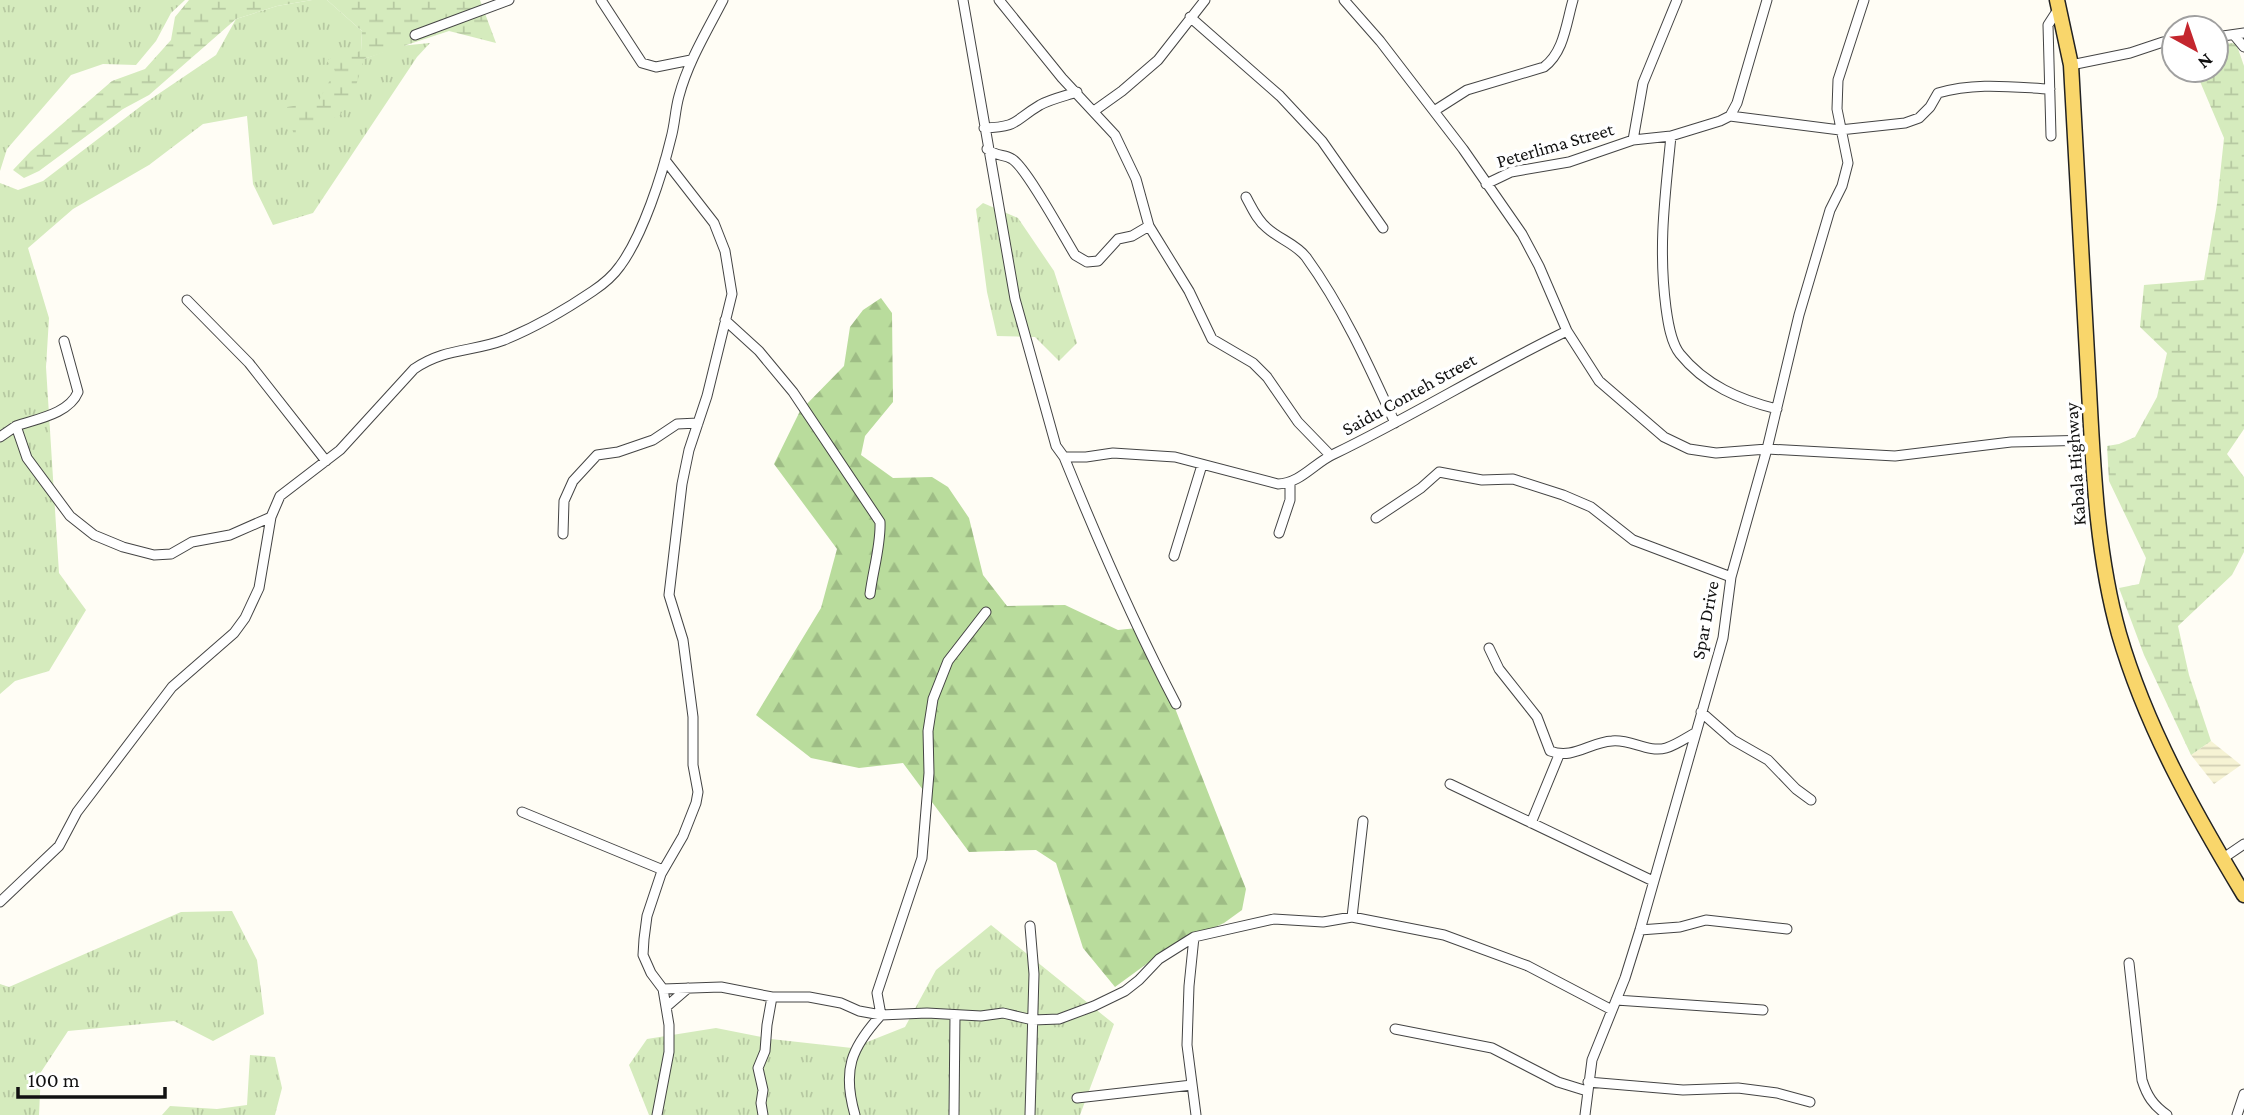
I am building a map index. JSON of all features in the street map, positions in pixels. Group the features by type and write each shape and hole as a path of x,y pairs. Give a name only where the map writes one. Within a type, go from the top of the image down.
{"main road":[{"name":"Kabala Highway","path":"2058,4 2070,65 2091,440 2097,522 2104,568 2119,633 2137,688 2166,757 2244,895"}],"street":[{"path":"415,35 509,0"},
{"path":"601,0 642,63 656,67 691,60"},
{"path":"0,902 60,846 77,812 172,687 234,633 245,618 259,588 271,517 280,496 340,450 414,369 427,360 455,350 481,347 503,340 549,319 596,289 615,273 637,235 665,160 678,97 691,60 723,0"},
{"path":"963,0 1015,299 1056,446 1064,457 1113,577 1176,704"},
{"name":"Saidu Conteh Street","path":"999,0 1062,78 1115,135 1126,155 1149,226 1189,291 1212,339 1253,363 1267,377 1298,422 1331,455 1395,423 1507,360 1567,331"},
{"path":"1094,111 1158,60 1205,0"},
{"path":"1344,0 1434,111 1522,234 1567,331 1599,382 1664,437 1689,449 1716,453 1767,449 1895,456 2011,442 2091,440"},
{"path":"1434,111 1467,90 1544,67 1560,50 1573,0"},
{"name":"Peterlima Street","path":"1633,141 1643,83 1676,0"},
{"path":"1767,0 1737,103 1730,116 1840,130 1919,118 1930,107 1938,93 1957,88 1984,85 2050,89"},
{"name":"Spar Drive","path":"1585,1115 1592,1060 1640,930 1723,638 1731,577 1767,449 1799,315 1830,210 1842,186 1848,163 1837,109 1838,80 1864,0"},
{"path":"2051,136 2048,25 2058,4"},
{"path":"1190,17 1280,96 1322,141 1383,228"},
{"path":"2239,34 2244,47"},
{"path":"2070,65 2130,53 2160,43"},
{"path":"984,128 1005,127 1020,121 1041,105 1077,92"},
{"name":"Peterlima Street","path":"1486,184 1511,172 1569,162 1633,141 1671,136 1730,116"},
{"path":"1671,136 1661,234 1661,271 1669,327 1679,353 1718,388 1748,402 1777,409"},
{"path":"987,149 995,155 1011,158 1024,171 1076,255 1087,262 1098,261 1118,239 1132,236 1149,226"},
{"path":"657,1115 669,1052 663,989 651,973 643,955 647,916 663,870 683,836 698,792 693,765 694,717 683,640 669,595 682,484 689,450 732,294 725,251 714,223 665,160"},
{"path":"1247,197 1255,215 1267,228 1303,253 1316,272 1362,351 1395,423"},
{"path":"187,300 249,363 326,461"},
{"path":"725,320 759,351 793,392 880,522 870,594"},
{"path":"0,437 16,426 61,410 76,396 78,391 64,341"},
{"path":"563,534 564,501 573,481 597,455 618,452 653,440 677,424 698,423"},
{"path":"16,426 27,458 70,516 94,535 123,547 154,555 172,554 192,542 230,535 271,517"},
{"path":"1064,457 1113,453 1175,457 1278,484 1290,484 1331,455"},
{"path":"1174,556 1202,465"},
{"path":"1376,518 1421,488 1439,472 1482,480 1513,479 1591,507 1633,540 1731,577"},
{"path":"1279,533 1290,499 1290,484"},
{"path":"881,1015 877,993 922,858 929,773 928,731 933,699 948,661 986,612"},
{"path":"1489,648 1499,669 1537,717 1550,751 1559,755 1612,741 1664,749 1695,733"},
{"path":"1702,712 1732,740 1768,760 1796,789 1811,800"},
{"path":"1531,822 1559,755"},
{"path":"1450,784 1653,881"},
{"path":"522,812 663,870"},
{"path":"1352,917 1363,821"},
{"path":"2222,859 2244,844"},
{"path":"663,989 720,988 772,997 809,997 881,1015 927,1013 982,1016 1003,1013 1033,1020 1059,1020 1125,990 1139,980 1158,959 1194,937 1274,919 1323,922 1352,917 1455,939 1528,966 1614,1005 1763,1010"},
{"path":"1640,930 1680,927 1706,920 1787,929"},
{"path":"1030,926 1034,974 1030,1115"},
{"path":"1194,937 1187,1045 1196,1115"},
{"path":"2129,963 2142,1080 2146,1094 2167,1115"},
{"path":"666,1007 688,988"},
{"path":"763,1115 763,1090 758,1068 765,1051 772,997"},
{"path":"856,1115 848,1066 862,1036 881,1015"},
{"path":"954,1115 955,1015"},
{"path":"1395,1029 1492,1048 1558,1082 1587,1087 1683,1090 1738,1088 1777,1093 1810,1102"},
{"path":"1077,1098 1192,1084"},
{"path":"2237,1115 2244,1094"}],"shaded area":[{"path":"2211,741 2241,765 2214,784 2191,755"}],"green space":[{"path":"0,0 185,0 171,13 156,41 136,65 103,64 71,75 7,149 0,171"},
{"path":"189,0 312,0 277,6 236,19 149,95 123,109 39,171 24,178 13,170 112,81 145,69 171,40 175,17"},
{"path":"327,0 362,31 361,51 364,59 399,46 430,43 417,57 313,213 273,225 253,184 247,116 203,124 149,165 73,209 28,248 49,318 46,367 59,573 86,610 49,671 15,681 0,694 0,183 18,190 43,181 145,103 216,55 236,19 277,6"},
{"path":"327,0 480,0 496,43 449,31 364,59 351,102 340,115 294,136 287,107 318,102 335,71 326,60 361,51 362,31"},
{"path":"2230,43 2236,43 2244,66 2244,429 2227,454 2244,477 2244,552 2232,575 2178,626 2189,675 2211,741 2191,755 2144,655 2119,588 2139,584 2146,558 2109,481 2107,446 2135,437 2157,397 2167,353 2140,327 2144,285 2204,280 2217,204 2224,138 2201,84 2230,84"},
{"path":"983,203 1018,218 1054,271 1077,343 1059,361 1035,337 997,336 987,292 976,209"},
{"path":"881,298 892,313 893,402 865,436 861,455 893,478 932,477 948,487 969,518 983,575 1007,606 1065,605 1118,630 1137,628 1149,642 1246,889 1242,910 1224,923 1167,949 1115,987 1083,948 1056,863 1036,850 969,852 903,763 859,768 811,758 756,715 821,608 837,549 774,464 800,411 844,366 850,327 863,310"},
{"path":"232,911 257,960 264,1014 213,1041 174,1021 68,1031 41,1072 39,1115 0,1115 0,984 9,987 181,912"},
{"path":"991,925 1114,1024 1080,1115 649,1115 629,1065 647,1039 716,1028 771,1039 852,1048 905,1027 936,970"},
{"path":"250,1055 275,1057 282,1088 275,1115 162,1115 170,1106 217,1109 247,1105"}]}
